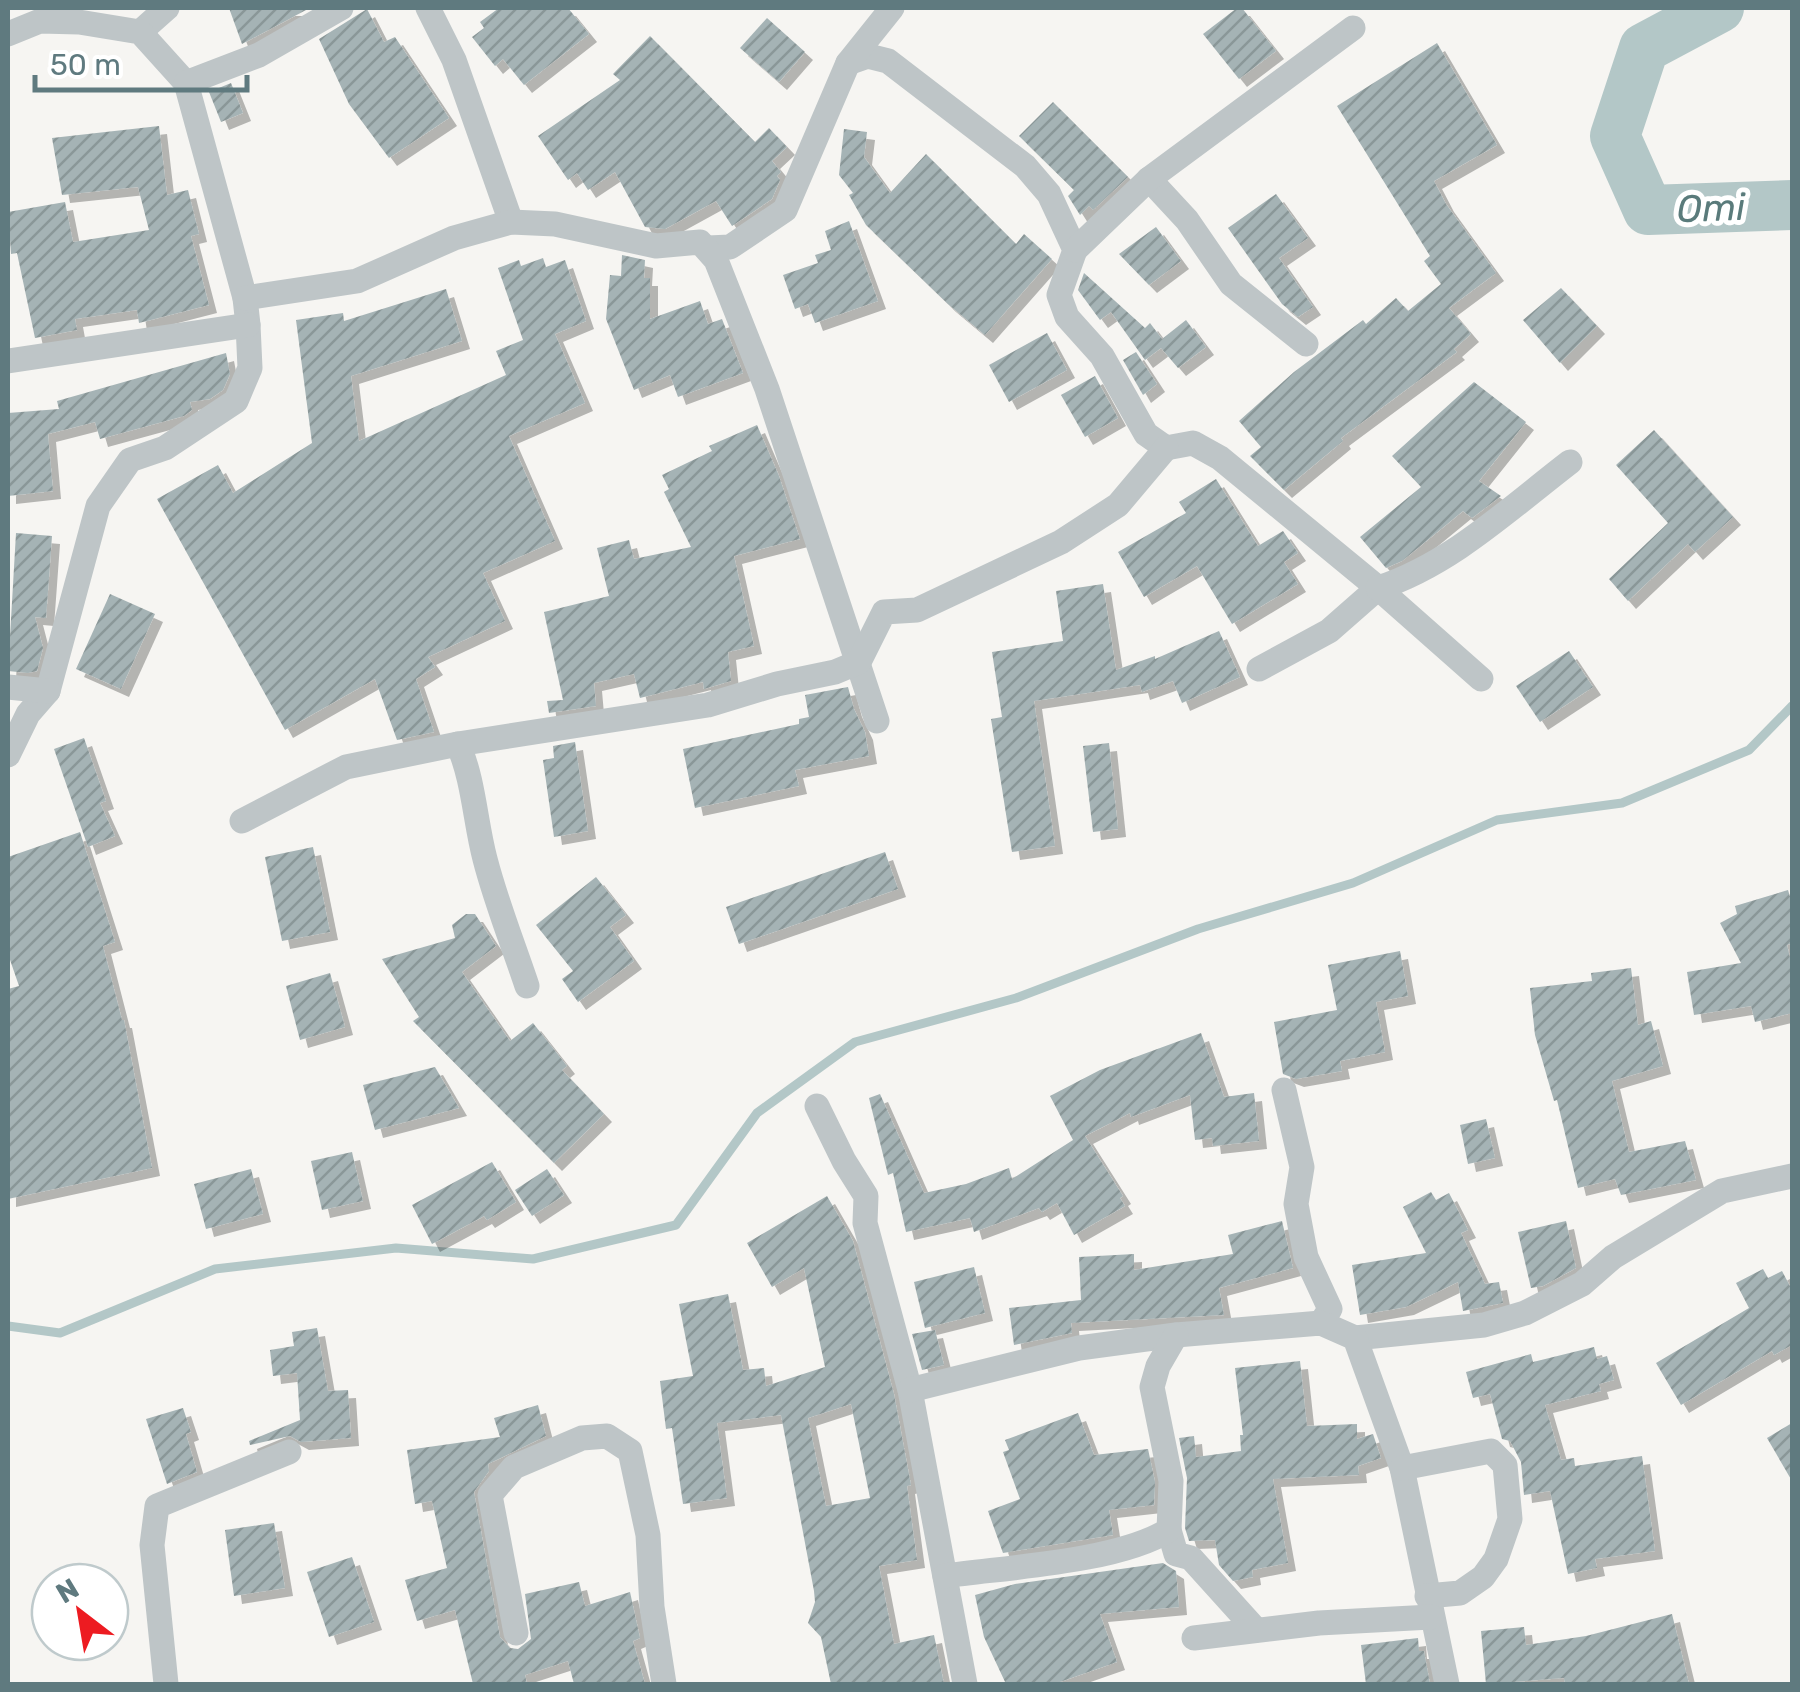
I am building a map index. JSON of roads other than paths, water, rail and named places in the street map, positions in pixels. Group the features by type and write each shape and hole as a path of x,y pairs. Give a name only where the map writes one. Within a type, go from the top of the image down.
{"street":[{"path":"140,32 167,8"},
{"path":"186,84 260,54 341,8"},
{"path":"428,8 454,60 511,222"},
{"path":"708,248 730,247 785,210 848,63 892,8"},
{"path":"8,34 40,21 79,22 140,32 186,84 245,298 250,368 236,401 165,448 130,460 98,506 48,691 28,714 8,755"},
{"path":"1166,448 1146,434 1102,356 1067,316 1060,296 1076,250 1148,179 1353,28"},
{"path":"848,63 868,56 888,61 1025,166 1049,194 1076,250"},
{"path":"1148,179 1187,220 1231,284 1306,344"},
{"path":"245,298 357,281 454,238 511,222 555,224 656,246 700,242 708,248 767,389 877,721"},
{"path":"8,361 248,325"},
{"path":"242,822 346,766 708,704 836,672 859,662 884,612 916,610 1061,542 1118,505 1166,448 1193,442 1220,458 1378,588 1481,679"},
{"path":"1259,669 1329,631 1378,588 1446,556 1570,462"},
{"path":"8,687 48,691"},
{"path":"458,744 478,813 484,857 527,986"},
{"path":"1284,1090 1302,1167 1296,1204 1306,1257 1330,1309 1322,1323"},
{"path":"817,1106 844,1162 866,1196 864,1223 910,1390 965,1684"},
{"path":"910,1390 1079,1348 1176,1335 1322,1323 1355,1338 1484,1325 1525,1313 1582,1284 1613,1257 1722,1190 1792,1176"},
{"path":"1176,1335 1158,1366 1152,1387 1171,1481 1169,1530 1176,1554 1192,1558 1256,1630"},
{"path":"1355,1338 1402,1468 1447,1684"},
{"path":"516,1633 490,1496 514,1467 582,1438 606,1436 630,1451 648,1535 652,1608 664,1684"},
{"path":"1194,1638 1429,1606 1460,1594 1483,1577 1496,1559 1510,1519 1505,1465 1491,1451 1402,1468"},
{"path":"166,1684 152,1545 158,1506 288,1452"},
{"path":"945,1576 1099,1554 1148,1542 1169,1530"}],"waterway":[{"name":"Omi","path":"1719,8 1644,48 1615,136 1648,210 1792,205"},
{"path":"8,1326 60,1333 215,1269 396,1248 533,1259 676,1225 757,1113 855,1042 1016,998 1198,929 1353,883 1497,820 1622,803 1749,750 1792,706"}]}
